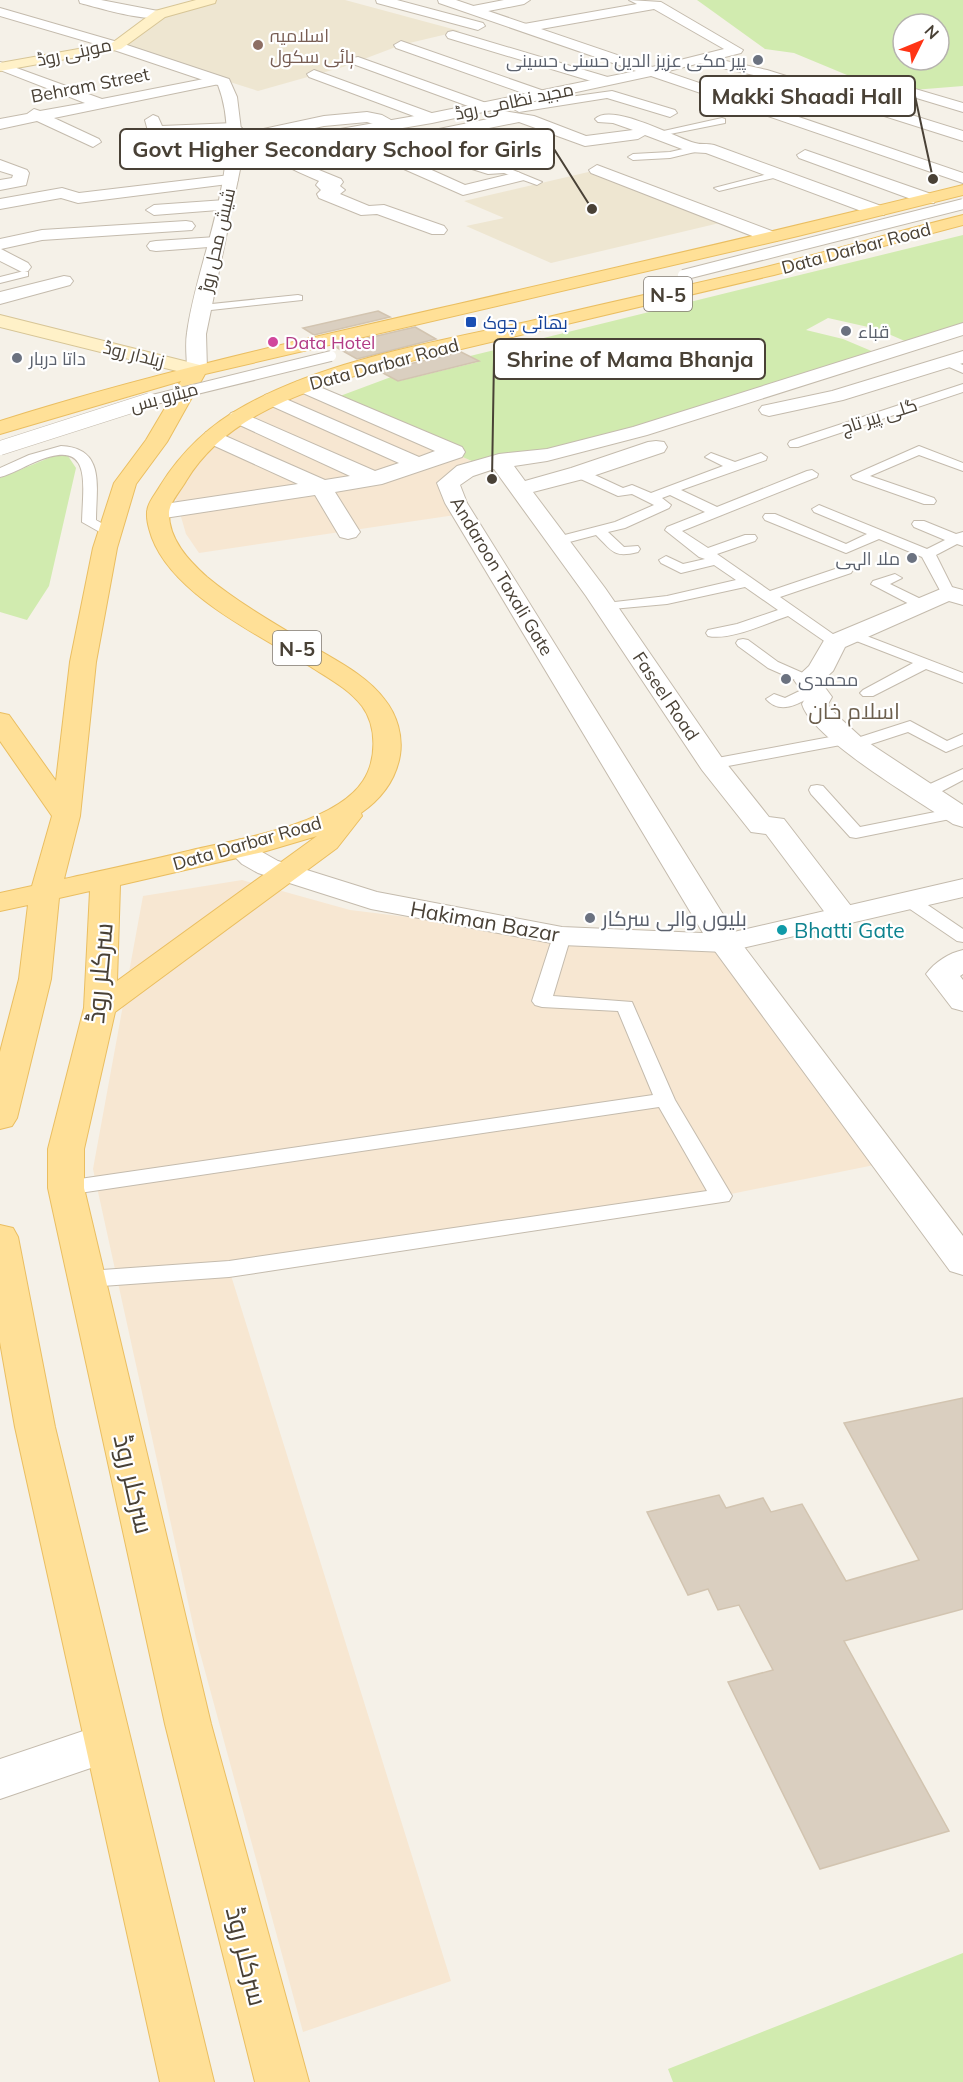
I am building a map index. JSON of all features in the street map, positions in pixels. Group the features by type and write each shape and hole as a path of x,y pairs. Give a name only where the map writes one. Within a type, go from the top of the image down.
{"main road":[{"name":"موہنی روڈ","path":"3,65 116,46 131,29 158,15 209,0"},
{"name":"Data Darbar Road","path":"0,428 101,396 197,370 771,237 963,190"},
{"name":"Data Darbar Road","path":"105,880 241,848 336,817 361,801 373,789 385,764 386,728 378,710 367,695 208,589 174,559 165,541 158,512 177,472 238,417 303,386 371,364 774,270 963,220"},
{"path":"722,248 774,270"},
{"name":"زیلدار روڈ","path":"0,321 197,370"},
{"path":"0,1118 8,1038 35,979 45,892 66,816 83,662 110,532 125,483 156,441 197,370"},
{"path":"0,721 66,816"},
{"path":"100,1008 327,842 361,801"},
{"name":"N-5","path":"0,902 105,880"},
{"name":"سرکلر روڈ","path":"105,880 100,1008 66,1149 66,1188 188,1724 282,2082"},
{"path":"0,1237 34,1427 187,2082"}],"street":[{"path":"85,0 158,15"},
{"path":"383,0 478,26"},
{"path":"444,0 963,178"},
{"path":"473,10 524,0"},
{"path":"504,22 612,0"},
{"path":"635,0 656,5"},
{"path":"524,28 656,5"},
{"name":"مجید نظامی روڈ","path":"235,140 260,148 462,112 483,115 542,95 736,50 656,5"},
{"path":"0,12 116,46 219,80"},
{"path":"0,25 87,51"},
{"path":"453,35 606,81"},
{"path":"401,45 542,95"},
{"path":"699,59 762,73 963,136"},
{"path":"358,60 483,115 515,137"},
{"path":"3,65 103,104"},
{"name":"Behram Street","path":"145,74 180,67"},
{"path":"314,74 432,118"},
{"path":"5,118 103,104 219,80"},
{"name":"شیش محل روڑ","path":"197,370 196,334 225,205 235,140 230,96 224,82 219,80"},
{"name":"Behram Street","path":"31,96 86,85"},
{"path":"814,89 860,87"},
{"path":"573,88 601,96"},
{"path":"905,90 963,108"},
{"path":"369,148 460,130 483,115 601,96 615,96 670,113"},
{"path":"37,115 93,142"},
{"path":"483,115 531,120 585,141 636,133 643,136 655,134"},
{"path":"153,120 156,131 235,140 324,121 367,117 377,118 392,125"},
{"path":"603,119 615,118 696,149 707,147 878,211"},
{"path":"333,135 369,148 431,178 463,190 518,177"},
{"path":"757,166 858,143"},
{"path":"260,148 270,155 281,156 291,164 335,182 324,185 337,190 325,194 367,211 378,209 438,230"},
{"path":"805,155 928,199"},
{"path":"0,165 21,173 20,182 0,185"},
{"path":"597,170 771,237"},
{"path":"0,204 62,193 78,198 230,180"},
{"path":"143,211 225,205"},
{"path":"37,219 72,216"},
{"path":"0,244 42,235 220,224"},
{"path":"137,247 216,242"},
{"path":"0,298 64,281"},
{"name":"Andaroon Taxali Gate","path":"725,943 456,503 448,483 465,471 499,461 557,452 640,431 963,329"},
{"path":"519,489 579,473 769,410 836,396 957,363"},
{"path":"158,512 374,479 454,452 303,386"},
{"path":"272,399 418,464"},
{"path":"729,403 769,410"},
{"path":"238,417 374,479"},
{"path":"280,467 397,427"},
{"path":"214,437 321,486 348,532"},
{"name":"Faseel Road","path":"499,461 606,607 712,764 761,826 774,825 843,916"},
{"path":"956,596 921,605 843,638 811,685 819,696 815,704 817,711 850,742 959,816"},
{"name":"Hakiman Bazar","path":"241,848 259,863 286,873 406,908 562,936 725,943 963,888"},
{"path":"725,943 963,1262"},
{"path":"963,959 942,974 963,1001"},
{"path":"0,1779 107,1743"}],"lane":[{"path":"655,134 722,121"},
{"path":"460,130 525,158"},
{"path":"418,159 492,144"},
{"path":"633,157 670,155 696,149"},
{"path":"436,155 488,171 505,170 518,177 537,182"},
{"path":"719,188 779,174"},
{"path":"683,274 963,204"},
{"path":"0,280 26,259"},
{"path":"202,308 298,298"},
{"name":"میٹرو بس","path":"0,448 143,402 331,356"},
{"name":"گلی پیر تاج","path":"794,444 963,388"},
{"path":"0,473 42,455 66,448 79,453 88,465 89,522 110,532"},
{"path":"929,501 858,476 919,450 963,467"},
{"path":"711,457 735,467"},
{"path":"651,498 761,457"},
{"path":"558,541 620,525 664,505 632,489 623,493 579,473"},
{"path":"812,474 672,531 789,611 843,638 925,663 961,683"},
{"path":"670,490 716,512"},
{"path":"819,509 928,554 956,596"},
{"path":"770,517 846,549 878,534"},
{"path":"919,524 961,539"},
{"path":"598,530 621,552 633,549"},
{"path":"666,560 681,569 750,538"},
{"path":"928,554 961,539"},
{"path":"770,596 846,570"},
{"path":"895,578 878,584 921,605"},
{"path":"606,607 667,600 748,582"},
{"path":"713,633 740,628 789,611"},
{"path":"743,643 773,665 811,685 785,704 774,699"},
{"path":"868,693 925,663"},
{"path":"712,764 850,742 910,726 946,747 963,739"},
{"path":"926,793 963,774"},
{"path":"817,790 856,833 959,816"},
{"path":"910,901 963,937"},
{"path":"88,1279 229,1269 721,1196 665,1100 625,1006 542,1000 562,936"},
{"path":"66,1188 665,1100"}],"shaded area":[{"name":"اسلامیہ ہائی سکول","path":"209,0 345,0 460,31 401,45 343,67 258,91 116,46 158,15"},
{"path":"597,170 728,221 551,263 466,226 504,218 464,201"},
{"path":"303,386 483,466 450,487 462,514 199,553 186,534 175,496 207,443"},
{"path":"242,880 350,910 562,936 725,943 889,1162 721,1196 229,1269 451,1981 303,2032 196,1638 93,1169 143,896"}],"green space":[{"path":"697,0 963,0 963,86 888,92 794,53 765,49"},
{"path":"963,235 963,329 914,345 877,329 828,318 806,330 843,339 881,355 640,431 483,466 332,399 391,377 399,381 478,362 470,356"},
{"path":"56,455 68,456 76,468 49,586 27,620 0,612 0,478"},
{"path":"963,1953 963,2082 673,2082 668,2069"}],"building":[{"path":"378,311 390,317 314,335 303,328"},
{"path":"415,327 436,339 357,359 334,346"},
{"path":"461,352 479,361 398,381 379,371"},
{"path":"963,1398 963,1609 844,1641 949,1831 820,1869 728,1682 773,1670 739,1605 718,1610 708,1589 688,1595 647,1512 719,1495 726,1508 763,1498 771,1512 802,1504 846,1581 919,1560 844,1423"}],"place":[{"name":"اسلامیہ ہائی سکول","path":"258,45"},
{"name":"پیر مکی عزیز الدین حسنی حسینی","path":"758,60"},
{"name":"Makki Shaadi Hall","path":"933,179"},
{"name":"Govt Higher Secondary School for Girls","path":"592,209"},
{"name":"بھاٹی چوک","path":"471,322"},
{"name":"قباء","path":"846,331"},
{"name":"Data Hotel","path":"273,342"},
{"name":"داتا دربار","path":"17,358"},
{"name":"Shrine of Mama Bhanja","path":"492,479"},
{"name":"ملا الہی","path":"912,558"},
{"name":"محمدی","path":"786,679"},
{"name":"بلیوں والی سرکار","path":"590,918"},
{"name":"Bhatti Gate","path":"782,930"}],"district":[{"name":"اسلام خان","path":"854,711"}]}
